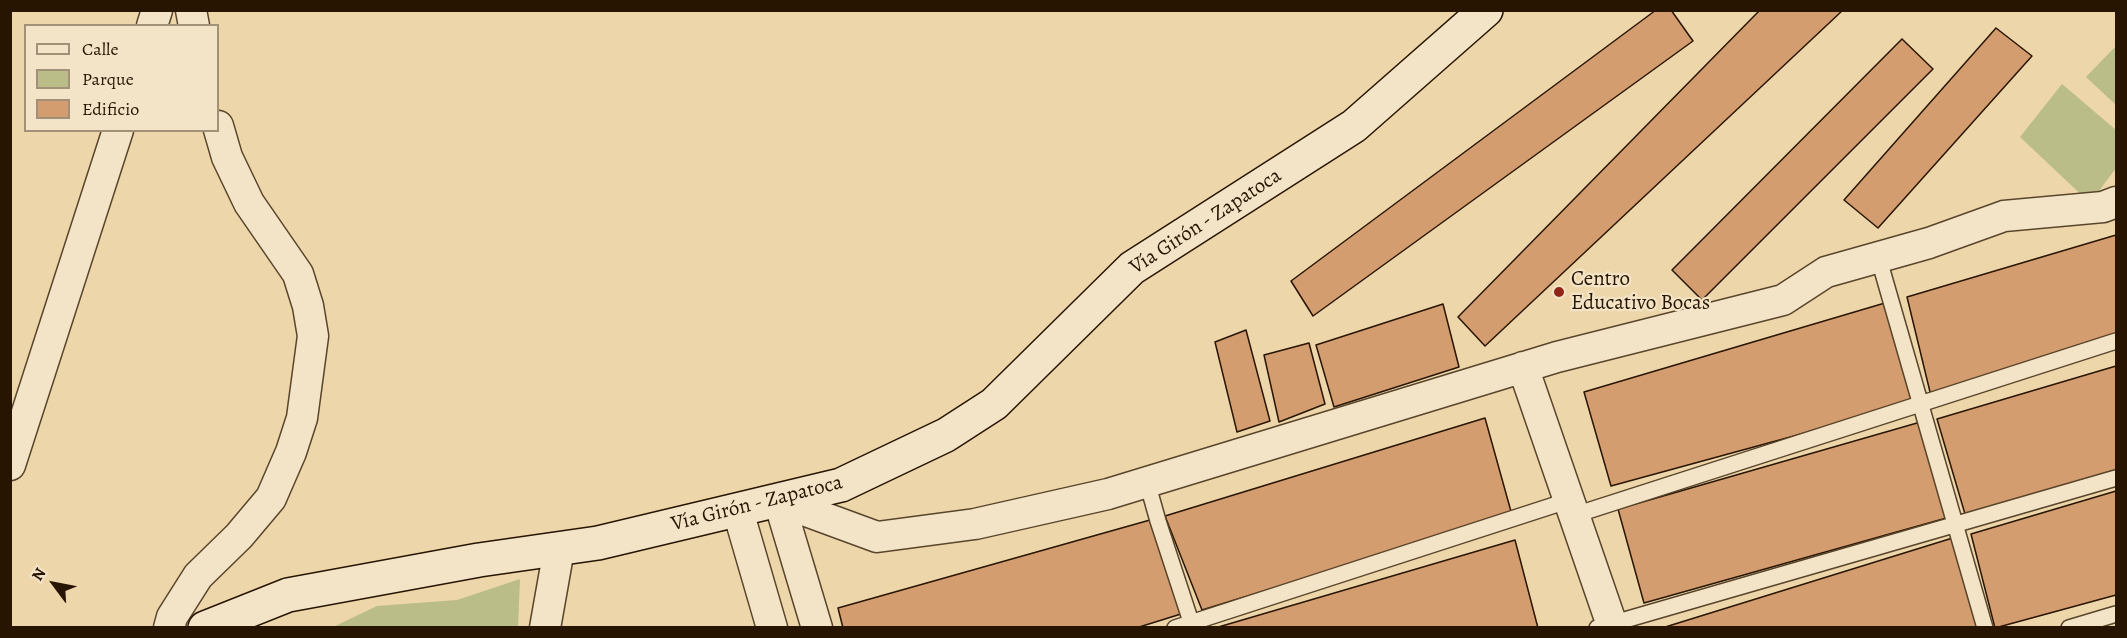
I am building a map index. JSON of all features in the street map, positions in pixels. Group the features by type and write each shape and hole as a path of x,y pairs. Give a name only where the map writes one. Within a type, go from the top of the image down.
{"main road":[{"name":"Vía Girón - Zapatoca","path":"205,627 288,595 479,560 598,543 841,485 946,435 994,404 1132,268 1354,126 1486,10"}],"street":[{"path":"170,627 172,617 198,576 239,536 271,498 291,452 302,418 313,336 308,306 298,274 249,202 227,157 219,129"},
{"path":"10,465 117,132"},
{"path":"779,501 877,537 975,524 1108,494 1523,367 1783,300 1826,272 1929,243 2004,216 2093,208 2116,202"},
{"path":"1523,367 1573,508 1607,626"},
{"path":"779,501 817,627"},
{"path":"738,511 772,627"},
{"path":"545,627 559,549"}],"lane":[{"path":"1878,256 1985,627"},
{"path":"1175,627 1193,625 1921,403 2116,340"},
{"path":"1607,626 2116,478"},
{"path":"1147,482 1193,625"},
{"path":"2069,627 2116,614"}],"green space":[{"path":"2116,46 2116,105 2086,77"},
{"path":"2062,84 2116,130 2116,168 2090,203 2020,137"},
{"path":"520,579 518,627 333,627 377,606 457,600"}],"building":[{"path":"1656,10 1671,10 1693,41 1313,316 1291,281"},
{"path":"1760,10 1843,10 1485,346 1458,317"},
{"path":"1996,28 2032,56 1878,228 1844,200"},
{"path":"1902,39 1933,69 1702,300 1672,270"},
{"path":"2116,235 2116,342 1931,396 1907,297"},
{"path":"1895,300 1916,400 1611,486 1584,392"},
{"path":"1443,304 1459,367 1334,407 1316,345"},
{"path":"1246,330 1270,421 1237,432 1215,342"},
{"path":"1309,343 1325,404 1279,422 1264,355"},
{"path":"2116,366 2116,470 1965,514 1937,419"},
{"path":"1485,418 1512,515 1202,610 1165,516"},
{"path":"1924,421 1950,517 1644,603 1618,509"},
{"path":"2116,491 2116,595 1995,628 1971,534"},
{"path":"1150,520 1181,614 1136,628 843,628 838,608"},
{"path":"1959,536 1988,628 1662,628"},
{"path":"1515,540 1538,628 1215,628"}],"place":[{"name":"Centro Educativo Bocas","path":"1559,292"}]}
